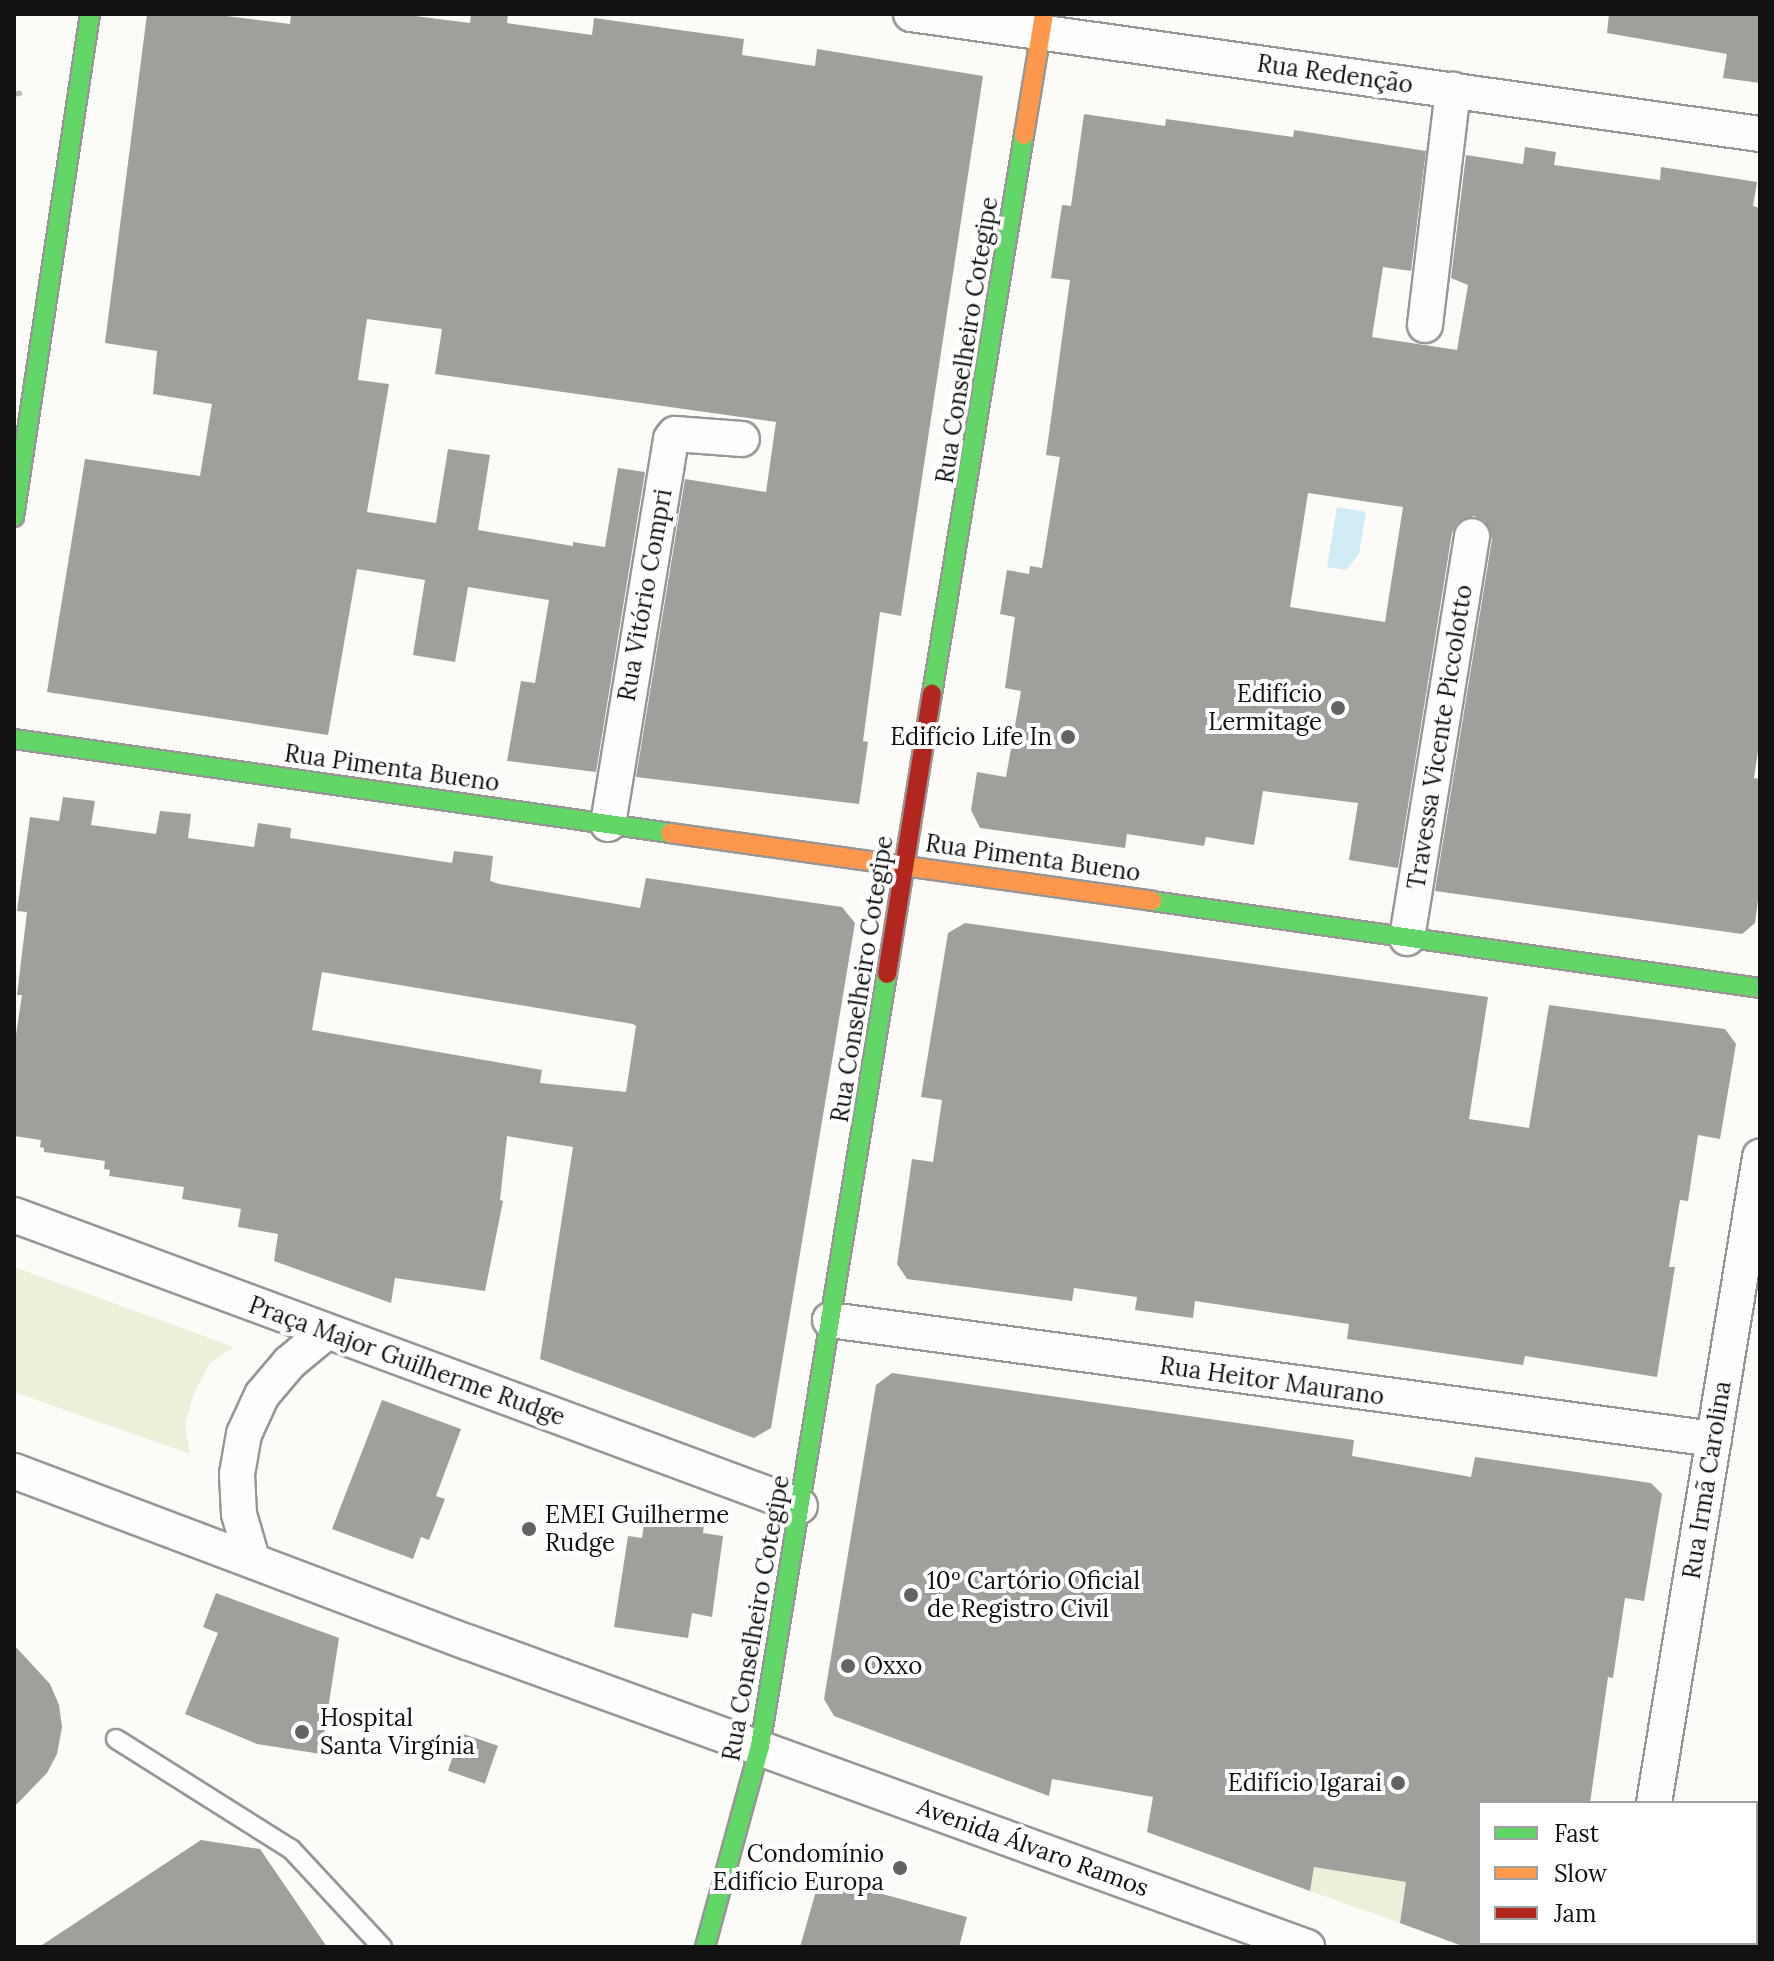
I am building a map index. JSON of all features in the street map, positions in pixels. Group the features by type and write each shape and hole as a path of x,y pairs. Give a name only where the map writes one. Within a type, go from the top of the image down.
{"street":[{"path":"14,517 90,14"},
{"name":"Rua Redenção","path":"911,14 1042,23 1453,90 1760,134"},
{"name":"Rua Conselheiro Cotegipe","path":"705,1947 760,1746 1042,23"},
{"path":"1425,325 1453,90"},
{"name":"Rua Vitório Compri","path":"608,824 671,439 675,434 742,439"},
{"name":"Travessa Vicente Piccolotto","path":"1407,938 1472,536"},
{"name":"Rua Pimenta Bueno","path":"14,739 1760,988"},
{"name":"Rua Irmã Carolina","path":"1654,1801 1760,1157"},
{"name":"Praça Major Guilherme Rudge","path":"14,1215 325,1333 800,1506"},
{"name":"Rua Heitor Maurano","path":"830,1320 1714,1439"},
{"path":"252,1559 239,1514 237,1474 244,1434 262,1395 289,1363 325,1333"},
{"path":"14,1471 467,1642 760,1746"},
{"name":"Avenida Álvaro Ramos","path":"760,1746 1307,1947"}],"lane":[{"path":"116,1739 291,1849 382,1947"}],"path":[{"path":"14,94 22,92"}],"green space":[{"path":"14,1267 234,1347 210,1363 194,1393 185,1425 190,1454 14,1392"},
{"path":"1314,1867 1406,1882 1400,1923 1310,1891"}],"water":[{"path":"1337,507 1366,512 1359,554 1346,570 1327,567"}],"building":[{"path":"147,14 211,14 290,24 291,14 399,14 470,23 471,14 508,14 507,23 592,35 594,18 744,39 742,55 815,66 817,49 983,76 901,616 880,612 863,741 868,742 859,804 636,777 685,479 766,492 776,422 435,374 442,329 367,319 358,380 389,384 367,512 436,523 448,449 490,455 478,530 573,546 573,542 605,547 618,468 645,472 596,772 507,761 521,681 535,683 549,600 468,587 455,662 413,655 425,580 357,569 328,735 47,692 85,459 200,476 212,404 153,394 157,351 105,343"},
{"path":"1609,14 1760,14 1760,83 1723,78 1727,54 1607,33"},
{"path":"1084,114 1165,126 1166,119 1293,137 1294,130 1426,151 1411,271 1383,267 1372,337 1457,350 1468,285 1451,278 1466,155 1523,164 1525,147 1556,152 1554,165 1660,180 1661,167 1757,182 1753,206 1760,208 1760,738 1754,778 1760,779 1760,885 1755,923 1742,934 1435,891 1492,539 1485,521 1474,516 1457,523 1452,533 1398,868 1349,860 1358,803 1263,791 1254,845 1206,837 1204,846 1127,834 1125,848 980,828 971,810 977,772 1006,777 1021,691 1005,688 1015,617 1000,614 1007,570 1029,574 1030,566 1042,568 1060,457 1046,455 1070,280 1051,278 1062,205 1071,206","holes":["1308,493 1403,507 1385,622 1290,607"]},
{"path":"63,797 95,801 91,825 156,834 160,811 191,814 188,838 254,847 258,823 291,828 290,838 452,863 454,851 493,856 490,881 640,908 646,878 842,907 855,923 771,1428 754,1438 540,1359 573,1147 507,1136 500,1200 503,1201 485,1291 395,1278 391,1303 274,1261 278,1234 238,1227 241,1209 182,1199 184,1187 109,1176 110,1170 104,1169 105,1161 44,1152 44,1148 40,1147 41,1140 14,1136 14,1048 22,995 17,995 27,912 17,911 30,817 59,821","holes":["322,972 636,1026 626,1092 540,1083 542,1070 312,1030"]},
{"path":"965,923 1488,997 1469,1119 1529,1128 1549,1005 1725,1029 1736,1044 1720,1139 1698,1135 1688,1201 1680,1200 1669,1267 1675,1267 1657,1377 1525,1356 1523,1365 1347,1339 1349,1324 1195,1301 1193,1318 1135,1310 1137,1297 1074,1288 1072,1301 907,1279 897,1264 912,1159 933,1162 942,1100 921,1097 948,933"},
{"path":"892,1373 1354,1440 1352,1456 1471,1477 1475,1457 1651,1483 1662,1494 1644,1601 1625,1598 1613,1678 1608,1677 1590,1801 1478,1801 1480,1947 1465,1947 1400,1923 1406,1882 1314,1867 1310,1891 1147,1832 1153,1797 1052,1779 1049,1796 834,1716 824,1699 876,1385"},
{"path":"382,1400 461,1429 436,1496 445,1499 429,1540 421,1537 413,1559 332,1529"},
{"path":"646,1510 705,1518 703,1533 723,1536 712,1617 692,1613 688,1638 614,1627 628,1536 642,1538"},
{"path":"216,1593 339,1638 321,1754 257,1744 185,1714 218,1633 203,1627"},
{"path":"14,1645 50,1684 59,1705 62,1727 57,1754 47,1773 14,1807"},
{"path":"461,1733 498,1746 485,1784 448,1771"},
{"path":"201,1840 260,1849 327,1947 39,1947"},
{"path":"820,1877 967,1917 959,1947 800,1947"}],"traffic: fast":[{"path":"14,517 90,14"},
{"path":"932,694 1024,135"},
{"path":"14,739 670,833"},
{"path":"1152,901 1760,988"},
{"path":"705,1947 760,1746 887,974"}],"traffic: slow":[{"path":"1024,135 1044,14"},
{"path":"670,833 1152,901"}],"traffic: jam":[{"path":"887,974 932,694"}],"place":[{"name":"Edifício Lermitage","path":"1338,708"},
{"name":"Edifício Life In","path":"1068,737"},
{"name":"EMEI Guilherme Rudge","path":"529,1529"},
{"name":"10º Cartório Oficial de Registro Civil","path":"911,1595"},
{"name":"Oxxo","path":"848,1666"},
{"name":"Hospital Santa Virgínia","path":"302,1732"},
{"name":"Edifício Igarai","path":"1398,1783"},
{"name":"Condomínio Edifício Europa","path":"900,1868"}]}
